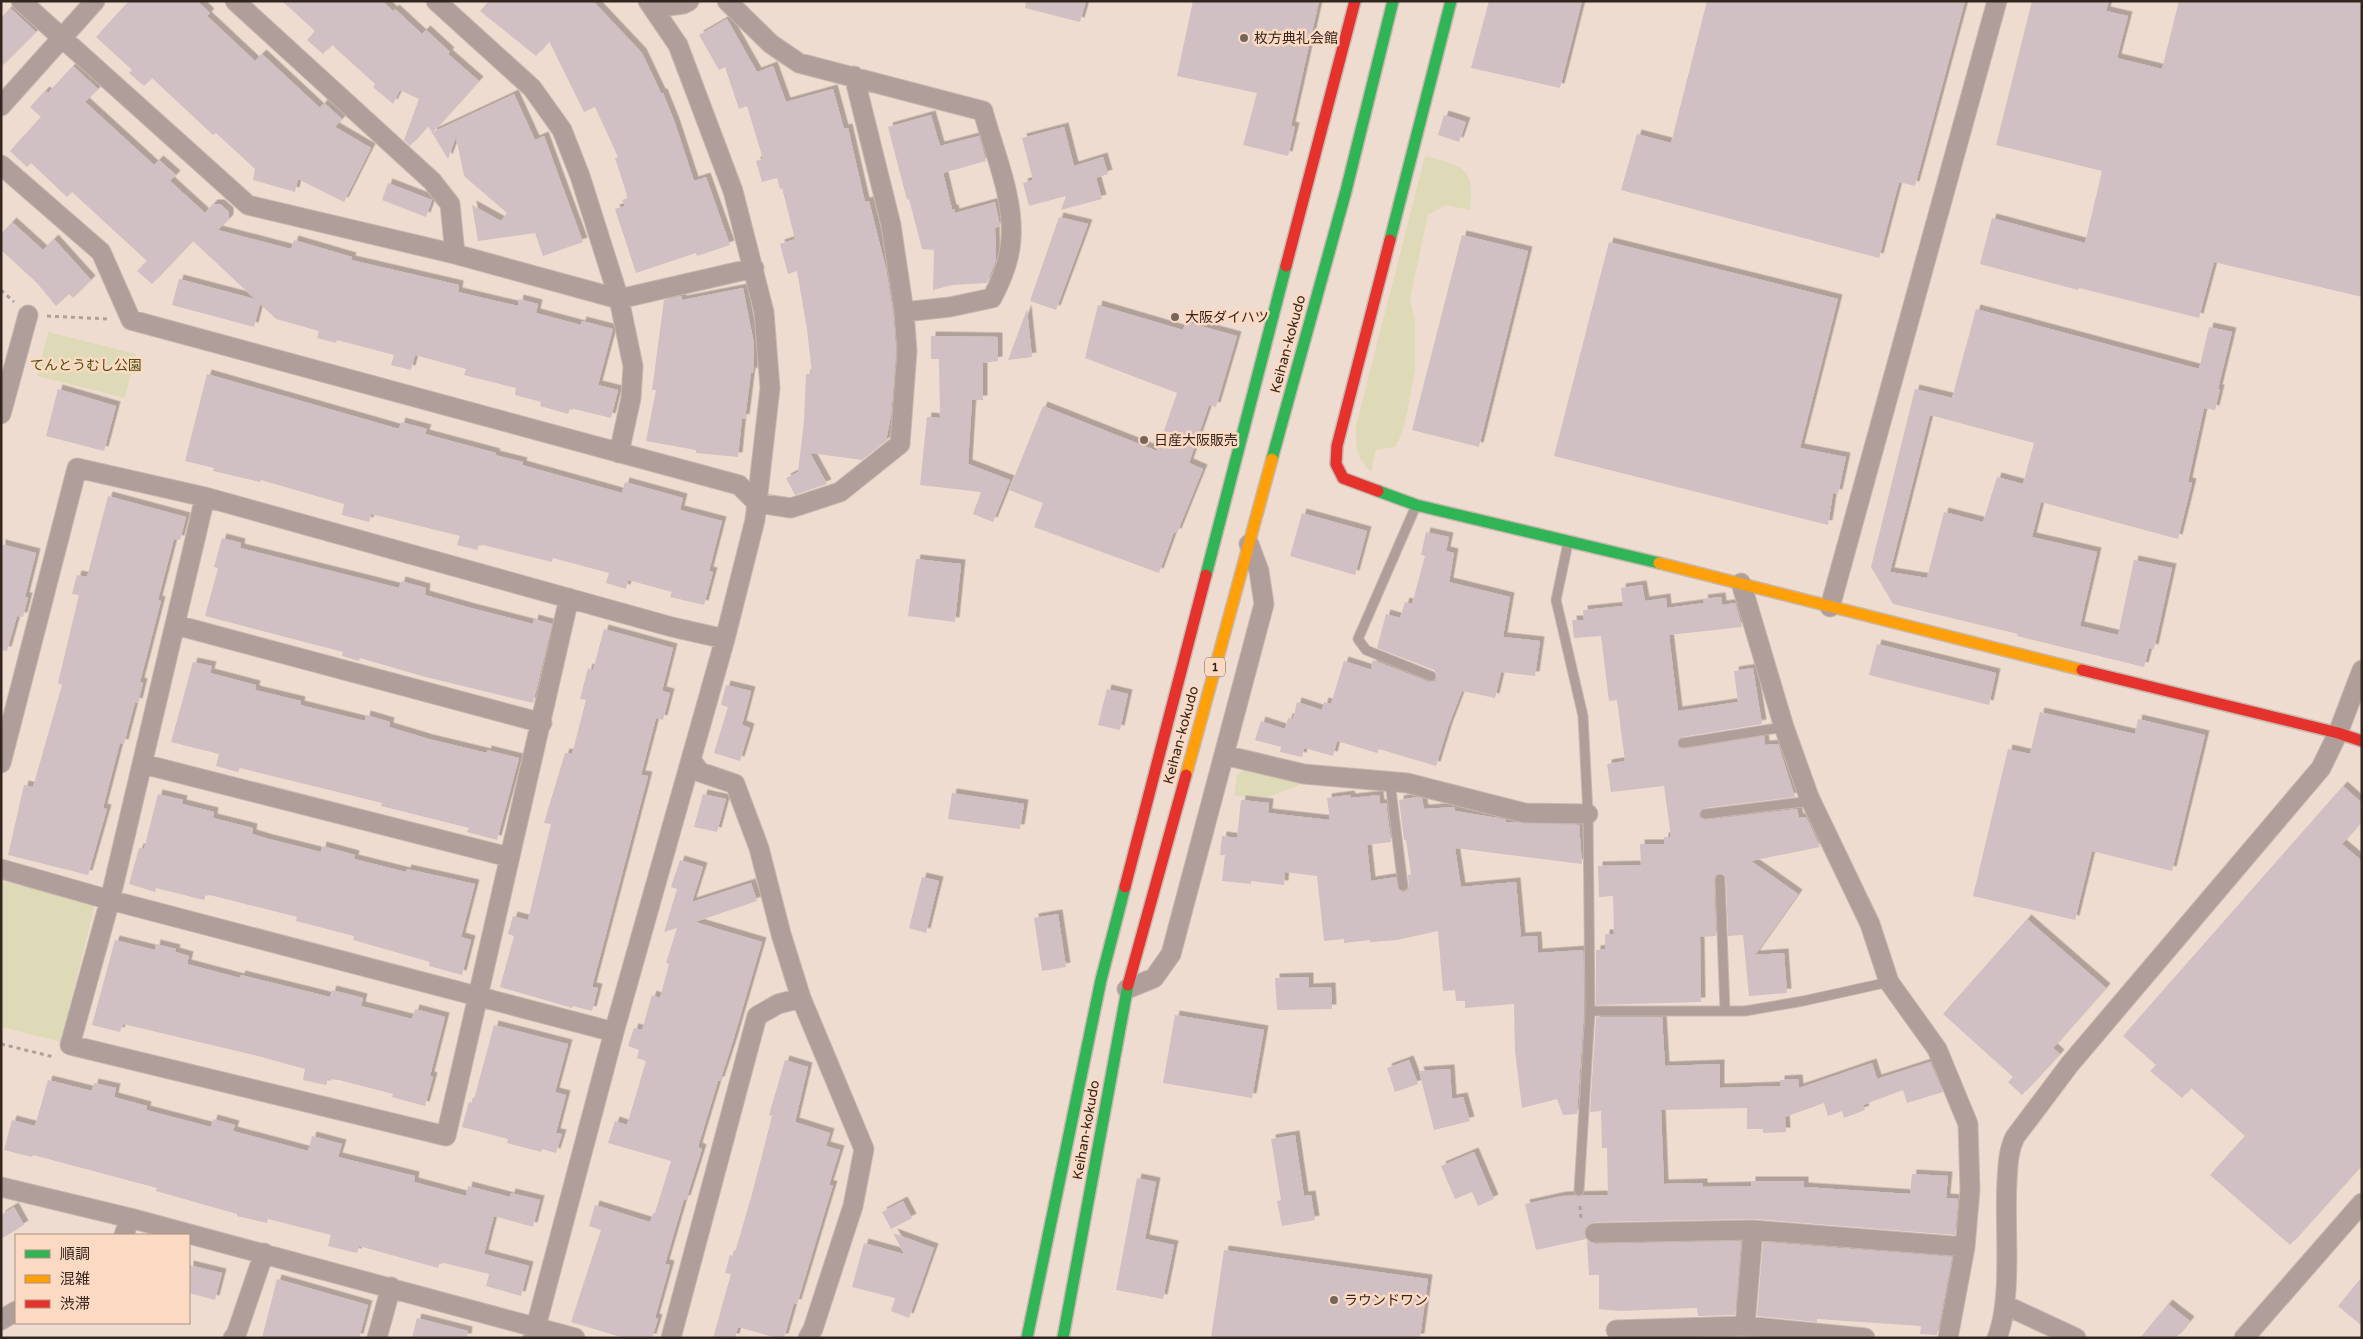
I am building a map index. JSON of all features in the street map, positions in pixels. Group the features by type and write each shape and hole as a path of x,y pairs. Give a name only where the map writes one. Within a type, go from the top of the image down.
{"main road":[{"name":"Keihan-kokudo","path":"1027,1338 1102,980 1355,1"},
{"name":"Keihan-kokudo","path":"1063,1338 1127,990 1343,200 1393,1"},
{"path":"1451,1 1337,446 1336,464 1343,478 1416,505 1741,583 1830,607 2338,733 2362,741"}],"street":[{"path":"21,1 61,39 248,205 455,254 619,299 754,268"},
{"path":"1,106 95,1"},
{"path":"235,1 432,181 450,204 455,254"},
{"path":"436,1 532,88 562,130 580,176 619,299 633,366 631,398 619,453"},
{"path":"651,5 683,4 688,1"},
{"path":"727,1 771,44 799,63 982,111 1008,203 1012,240 1000,283 992,298 950,307 904,312"},
{"path":"1830,607 1997,1"},
{"path":"535,1333 614,1032 725,639 757,503 770,388 764,312 733,191 678,45 651,5"},
{"path":"1,165 101,252 132,320 739,485 757,503 791,508 840,492 900,444 907,351 904,312 891,225 854,76"},
{"path":"1,414 28,315"},
{"path":"1,763 77,468 205,497 672,627 725,639"},
{"path":"205,497 110,900 70,1045 446,1136 477,995 502,894 508,857 542,723 569,598"},
{"path":"1127,990 1154,978 1170,954 1264,604 1259,571 1249,544"},
{"path":"1741,583 1784,726 1810,801 1870,924 1889,982 1937,1049 1968,1124 1970,1190 1965,1246 1948,1338"},
{"path":"176,625 542,723"},
{"path":"1997,1338 2004,1305 2006,1203 2010,1148 2015,1136 2070,1064 2321,768 2338,733 2362,670"},
{"path":"1224,755 1304,774 1407,783 1525,813 1588,814"},
{"path":"691,760 700,772 735,784 759,848 781,934 801,998 864,1149 853,1206 813,1329 808,1338"},
{"path":"143,764 508,857"},
{"path":"1,869 110,900 614,1032"},
{"path":"671,1338 757,1016 778,1004 801,998"},
{"path":"1,1187 127,1227 164,1234"},
{"path":"2244,1338 2362,1203"},
{"path":"1595,1233 1753,1230 1965,1246"},
{"path":"1745,1326 1753,1230"},
{"path":"190,1239 264,1253 391,1287 535,1333 575,1338"},
{"path":"233,1338 236,1335 264,1253"},
{"path":"377,1338 391,1287"},
{"path":"2004,1305 2076,1338"},
{"path":"1,1320 15,1312"},
{"path":"1616,1330 1745,1326 1865,1338"}],"lane":[{"path":"1416,505 1358,639 1366,650 1432,676"},
{"path":"1568,541 1556,600 1583,716 1588,814 1590,1011 1579,1191"},
{"path":"1683,743 1784,726"},
{"path":"1390,782 1403,886"},
{"path":"1705,814 1810,801"},
{"path":"1720,878 1725,1011"},
{"path":"1590,1011 1745,1011 1803,1001 1889,982"}],"path":[{"path":"28,315 132,320"},
{"path":"1,1044 64,1059 70,1045"}],"green space":[{"path":"1425,156 1449,162 1464,170 1470,184 1470,210 1446,205 1428,215 1410,299 1415,321 1415,370 1405,424 1396,447 1376,450 1371,472 1359,456 1356,426"},
{"name":"てんとうむし公園","path":"48,332 136,354 125,398 37,376"},
{"path":"1248,767 1300,779 1300,785 1268,797 1234,796 1237,775"},
{"path":"1,881 95,904 61,1042 1,1027"}],"building":[{"path":"129,1 197,1 210,13 207,16 255,61 262,54 320,108 324,103 342,119 335,127 371,148 344,202 298,179 295,192 253,180 255,169 216,133 213,135 152,78 144,86 129,73 132,70 96,37"},
{"path":"282,1 382,1 393,11 395,9 422,34 426,30 450,52 448,54 479,81 433,132 514,94 535,140 544,136 583,242 543,256 535,233 478,241 472,205 501,221 507,213 464,176 456,137 448,159 428,126 410,146 404,140 419,99 400,90 393,104 373,87 375,84 332,45 323,54 307,40 315,31"},
{"path":"489,1 593,1 642,53 661,93 663,93 694,181 706,177 730,245 697,256 696,253 636,273 615,209 625,206 622,200 628,198 615,158 618,157 595,107 584,112 549,41 536,56 480,11"},
{"path":"1026,1 1086,1 1080,22 1025,8"},
{"path":"1193,1 1319,1 1291,126 1295,127 1288,156 1243,145 1257,93 1177,76"},
{"path":"1489,1 1582,1 1560,88 1471,68"},
{"path":"1707,1 1965,1 1915,186 1899,182 1879,258 1621,190 1637,134 1671,143"},
{"path":"2032,1 2109,1 2106,11 2128,16 2117,58 2162,69 2179,1 2362,1 2362,297 2214,262 2199,318 2079,288 2078,290 1980,264 1992,218 2085,243 2102,171 1996,145"},
{"path":"10,8 36,32 1,67 1,18"},
{"path":"727,19 757,72 773,66 786,102 833,89 844,129 848,128 865,202 869,201 886,269 893,313 896,351 891,415 886,441 862,460 810,453 827,484 795,495 786,478 798,472 804,421 806,374 812,374 807,329 797,271 788,274 780,244 795,239 782,188 780,189 777,178 762,182 756,161 763,159 747,106 739,109 725,67 719,70 699,35"},
{"path":"73,66 98,89 85,102 154,165 159,160 176,175 170,181 205,213 213,204 220,204 229,212 229,219 218,230 291,249 294,240 352,257 351,260 459,285 458,292 518,306 519,299 538,304 536,313 581,325 582,321 613,329 598,385 618,390 611,418 570,408 568,414 540,406 541,402 515,395 516,388 464,375 466,369 415,355 411,370 391,365 394,355 337,340 336,343 317,338 319,331 276,319 260,304 254,327 172,305 179,279 255,299 193,241 152,284 137,271 147,261 72,192 67,197 31,163 27,167 10,151 41,117 30,107 45,91 48,93"},
{"path":"931,115 940,146 979,136 986,161 943,173 952,209 954,209 955,213 995,202 1000,226 995,228 996,260 987,283 952,285 933,290 934,250 922,249 888,127"},
{"path":"1444,115 1466,122 1459,142 1438,135"},
{"path":"1064,127 1074,166 1103,157 1108,174 1096,178 1102,199 1061,210 1066,196 1029,206 1023,183 1033,180 1022,138"},
{"path":"388,183 432,200 426,217 382,200"},
{"path":"1059,217 1088,224 1056,310 1030,301"},
{"path":"12,222 43,250 54,239 91,280 73,298 69,294 56,306 37,283 1,250 1,234"},
{"path":"1462,235 1528,251 1479,447 1412,430"},
{"path":"1609,242 1838,299 1800,448 1846,457 1838,494 1833,493 1828,525 1554,456"},
{"path":"743,288 754,344 753,373 751,372 745,419 742,418 738,457 696,453 696,450 646,441 656,390 652,390 664,300 681,296 682,300"},
{"path":"1098,305 1183,330 1186,322 1237,336 1216,407 1209,405 1189,463 1203,469 1177,533 1174,532 1159,573 1034,527 1043,503 1009,490 1043,406 1157,451 1177,393 1085,358"},
{"path":"1027,309 1032,357 1008,360"},
{"path":"1976,309 2199,369 2209,327 2232,332 2218,389 2220,389 2215,410 2204,408 2188,482 2192,483 2178,539 2041,502 2032,537 2097,552 2080,626 2118,635 2134,560 2172,568 2154,649 2149,648 2144,667 1893,604 1871,567 1915,389 1952,398","holes":["1930,415 2034,443 2023,484 1997,477 1983,522 1944,512 1927,578 1890,572"]},
{"path":"931,336 998,337 998,361 983,363 983,400 972,400 968,464 1010,480 993,522 973,514 981,492 920,485 927,417 940,418 939,359 931,359"},
{"path":"207,374 399,429 401,422 427,429 425,434 496,453 495,455 523,462 522,465 622,493 625,482 683,498 680,510 722,521 709,571 713,572 704,605 670,597 672,592 628,580 626,589 606,583 609,573 553,558 552,562 479,544 477,550 457,545 460,536 371,514 369,522 342,515 344,504 261,480 260,482 213,471 214,468 185,461"},
{"path":"58,389 116,406 104,451 46,436"},
{"path":"108,496 186,517 180,540 174,539 158,600 161,601 140,682 143,683 138,703 135,702 124,744 120,743 103,808 107,809 88,875 8,855 24,785 33,787 62,685 58,683 79,595 72,594 77,575 87,577"},
{"path":"1302,513 1367,531 1355,575 1290,556"},
{"path":"1426,532 1449,537 1446,551 1454,553 1449,582 1510,597 1503,637 1540,641 1535,676 1501,672 1495,698 1462,691 1436,766 1379,749 1377,753 1337,741 1333,756 1304,748 1302,757 1280,752 1281,747 1255,740 1261,721 1285,729 1288,718 1293,719 1297,702 1322,710 1324,702 1331,704 1344,661 1371,669 1373,660 1429,682 1435,681 1437,675 1434,670 1377,648 1386,614 1400,618 1405,602 1412,604 1425,556 1421,555"},
{"path":"222,538 241,543 240,548 399,588 401,581 426,588 425,595 533,624 534,619 552,624 533,703 422,676 360,658 359,661 342,656 343,652 205,616 218,568 214,567"},
{"path":"1,544 36,553 25,597 28,597 23,617 17,616 7,651 1,650"},
{"path":"916,559 961,564 955,622 908,616"},
{"path":"1642,585 1645,601 1666,598 1667,608 1704,603 1703,599 1721,597 1722,605 1735,603 1742,627 1669,635 1678,711 1738,702 1734,671 1753,668 1762,724 1682,737 1677,743 1678,747 1684,749 1764,736 1765,745 1778,744 1795,797 1704,808 1699,814 1700,818 1706,820 1797,809 1799,818 1806,817 1820,847 1751,861 1798,894 1755,955 1784,953 1787,993 1749,996 1743,935 1728,936 1726,879 1723,874 1719,873 1714,879 1716,936 1700,937 1701,1002 1596,1005 1596,950 1605,949 1605,934 1614,934 1613,896 1599,897 1598,866 1641,865 1640,844 1664,844 1664,837 1671,837 1664,786 1611,792 1607,764 1625,761 1617,700 1609,701 1601,636 1574,638 1572,620 1584,620 1583,610 1623,606 1621,588"},
{"path":"604,629 673,648 662,691 670,693 663,720 656,718 641,775 648,776 592,987 598,988 592,1011 573,1006 572,1008 500,987 514,936 508,934 513,916 528,920 551,824 544,823 565,753 572,754 586,700 580,699 588,668 593,670"},
{"path":"1877,644 1996,673 1989,705 1869,675"},
{"path":"193,662 212,666 210,673 256,685 255,690 301,701 300,705 365,721 366,715 390,722 389,727 429,739 487,753 487,750 519,758 497,840 467,832 469,828 381,806 382,803 240,768 238,772 216,766 219,754 171,742"},
{"path":"726,685 751,691 742,725 750,728 740,761 714,753 728,707 721,705"},
{"path":"1107,689 1128,694 1120,730 1098,725"},
{"path":"2040,712 2135,734 2138,719 2205,735 2172,871 2092,851 2075,920 1973,896 2008,749 2030,754"},
{"path":"2343,786 2362,803 2362,821 2342,844 2362,861 2362,1165 2290,1245 2210,1175 2245,1136 2191,1088 2182,1098 2150,1071 2156,1065 2123,1036"},
{"path":"952,793 1024,804 1020,829 948,819"},
{"path":"158,794 183,800 182,804 214,812 213,818 253,828 252,834 269,839 321,852 322,846 355,855 354,859 406,872 407,869 475,884 461,937 471,940 462,975 429,966 430,962 353,940 354,936 296,921 297,917 206,894 204,900 156,888 155,892 129,884 139,848 144,849"},
{"path":"703,794 726,799 717,832 694,827"},
{"path":"1350,795 1351,798 1379,795 1380,804 1386,803 1391,842 1367,845 1371,881 1396,877 1398,889 1403,892 1409,889 1408,875 1411,874 1399,800 1422,798 1424,809 1455,807 1455,811 1498,818 1506,820 1506,822 1579,825 1582,864 1455,848 1461,887 1516,882 1521,937 1537,936 1538,953 1583,950 1584,1011 1577,1114 1563,1115 1557,1099 1522,1108 1515,1051 1514,1004 1465,1008 1465,1001 1456,1001 1455,990 1443,991 1438,931 1397,940 1370,942 1370,940 1344,943 1344,939 1324,941 1317,876 1285,872 1284,885 1251,881 1251,884 1222,881 1225,855 1220,855 1222,836 1237,838 1241,800 1269,803 1268,813 1330,820 1327,798"},
{"path":"680,860 703,867 692,902 751,883 757,901 695,922 762,942 733,1041 720,1081 718,1081 698,1147 702,1149 686,1200 684,1199 665,1264 670,1265 655,1318 658,1319 652,1338 624,1338 571,1322 601,1230 589,1226 595,1205 650,1222 653,1213 655,1213 671,1161 608,1143 615,1121 627,1125 646,1061 637,1058 639,1050 628,1046 634,1028 642,1030 652,995 660,998 669,964 666,963 677,928 664,932 677,889 671,887"},
{"path":"922,877 939,881 926,933 909,928"},
{"path":"1058,914 1066,967 1042,971 1034,918"},
{"path":"2027,919 2106,988 2053,1048 2060,1054 2022,1095 2008,1082 2013,1077 1943,1014"},
{"path":"115,940 155,950 156,944 176,949 175,952 189,956 187,964 240,978 241,975 330,997 332,990 363,998 361,1006 412,1019 415,1009 445,1017 430,1076 433,1077 425,1106 392,1097 393,1094 339,1080 328,1079 326,1085 303,1080 305,1069 258,1056 123,1024 120,1032 92,1025"},
{"path":"1309,977 1309,988 1331,987 1332,1009 1277,1010 1275,978"},
{"path":"1175,1015 1264,1030 1252,1098 1163,1083"},
{"path":"1596,1017 1662,1017 1665,1066 1720,1064 1720,1088 1780,1086 1780,1080 1798,1079 1799,1088 1872,1063 1877,1079 1930,1062 1943,1092 1907,1103 1903,1090 1863,1105 1865,1110 1844,1118 1842,1111 1828,1116 1824,1103 1785,1117 1786,1132 1763,1133 1763,1129 1747,1129 1747,1108 1661,1110 1664,1184 1703,1183 1703,1187 1751,1186 1751,1181 1804,1181 1804,1187 1910,1194 1912,1174 1948,1176 1946,1198 1958,1199 1955,1235 1754,1219 1595,1222 1585,1228 1586,1239 1536,1250 1525,1204 1562,1196 1608,1195 1607,1148 1602,1148 1601,1111 1590,1112"},
{"path":"494,1025 568,1044 555,1092 566,1095 556,1133 562,1134 556,1153 542,1149 541,1152 507,1143 508,1139 462,1127 469,1102 473,1103"},
{"path":"785,1060 808,1067 795,1122 830,1133 826,1146 840,1150 829,1185 833,1185 797,1304 794,1303 784,1338 777,1338 738,1327 735,1338 713,1338 731,1274 725,1273 730,1255 734,1256 752,1194 772,1116 769,1115"},
{"path":"1409,1060 1418,1084 1395,1092 1387,1068"},
{"path":"1450,1069 1452,1099 1463,1097 1470,1121 1434,1130 1419,1071"},
{"path":"48,1080 92,1091 94,1083 116,1088 114,1097 147,1106 146,1110 211,1127 213,1119 235,1125 233,1131 308,1151 312,1136 342,1144 338,1157 415,1176 414,1182 466,1196 468,1186 510,1197 511,1193 540,1200 533,1227 494,1216 484,1254 529,1266 521,1296 486,1286 489,1274 440,1262 438,1268 359,1246 357,1253 328,1246 331,1235 268,1219 267,1223 237,1216 237,1214 156,1191 157,1188 33,1155 32,1157 4,1150 12,1120 35,1126"},
{"path":"1295,1135 1304,1196 1311,1195 1315,1220 1282,1226 1277,1201 1281,1200 1271,1139"},
{"path":"1474,1152 1494,1199 1478,1206 1472,1192 1455,1199 1441,1166"},
{"path":"1137,1178 1156,1182 1145,1239 1174,1245 1163,1299 1116,1290"},
{"path":"903,1201 912,1218 891,1229 882,1212"},
{"path":"14,1207 24,1225 1,1239 1,1215"},
{"path":"893,1233 934,1248 909,1318 891,1311 895,1298 852,1287 864,1243 904,1254"},
{"path":"1587,1241 1595,1244 1741,1241 1735,1315 1698,1316 1697,1308 1619,1311 1599,1309 1599,1275 1589,1275"},
{"path":"1763,1242 1952,1257 1937,1335 1920,1334 1921,1326 1817,1319 1817,1322 1757,1316"},
{"path":"1224,1250 1428,1279 1420,1338 1211,1338"},
{"path":"190,1265 222,1273 215,1300 190,1293"},
{"path":"2362,1277 2362,1326 2338,1306"},
{"path":"277,1279 368,1305 359,1338 262,1338"},
{"path":"2168,1304 2190,1321 2176,1338 2140,1338"},
{"path":"417,1318 468,1331 467,1338 412,1338"}],"traffic: fast":[{"path":"1272,459 1346,191 1393,1"},
{"path":"1390,240 1451,1"},
{"path":"1206,575 1286,266"},
{"path":"1378,491 1416,505 1659,563"},
{"path":"1027,1338 1101,980 1125,887"},
{"path":"1063,1338 1128,985"}],"traffic: slow":[{"path":"1186,775 1272,459"},
{"path":"1659,563 2082,670"}],"traffic: jam":[{"path":"1286,266 1355,1"},
{"path":"1378,491 1343,478 1336,464 1337,446 1390,240"},
{"path":"1125,887 1206,575"},
{"path":"2082,670 2338,733 2362,741"},
{"path":"1128,985 1186,775"}],"place":[{"name":"枚方典礼会館","path":"1244,38"},
{"name":"大阪ダイハツ","path":"1175,317"},
{"name":"日産大阪販売","path":"1144,440"},
{"name":"ラウンドワン","path":"1334,1300"}]}
